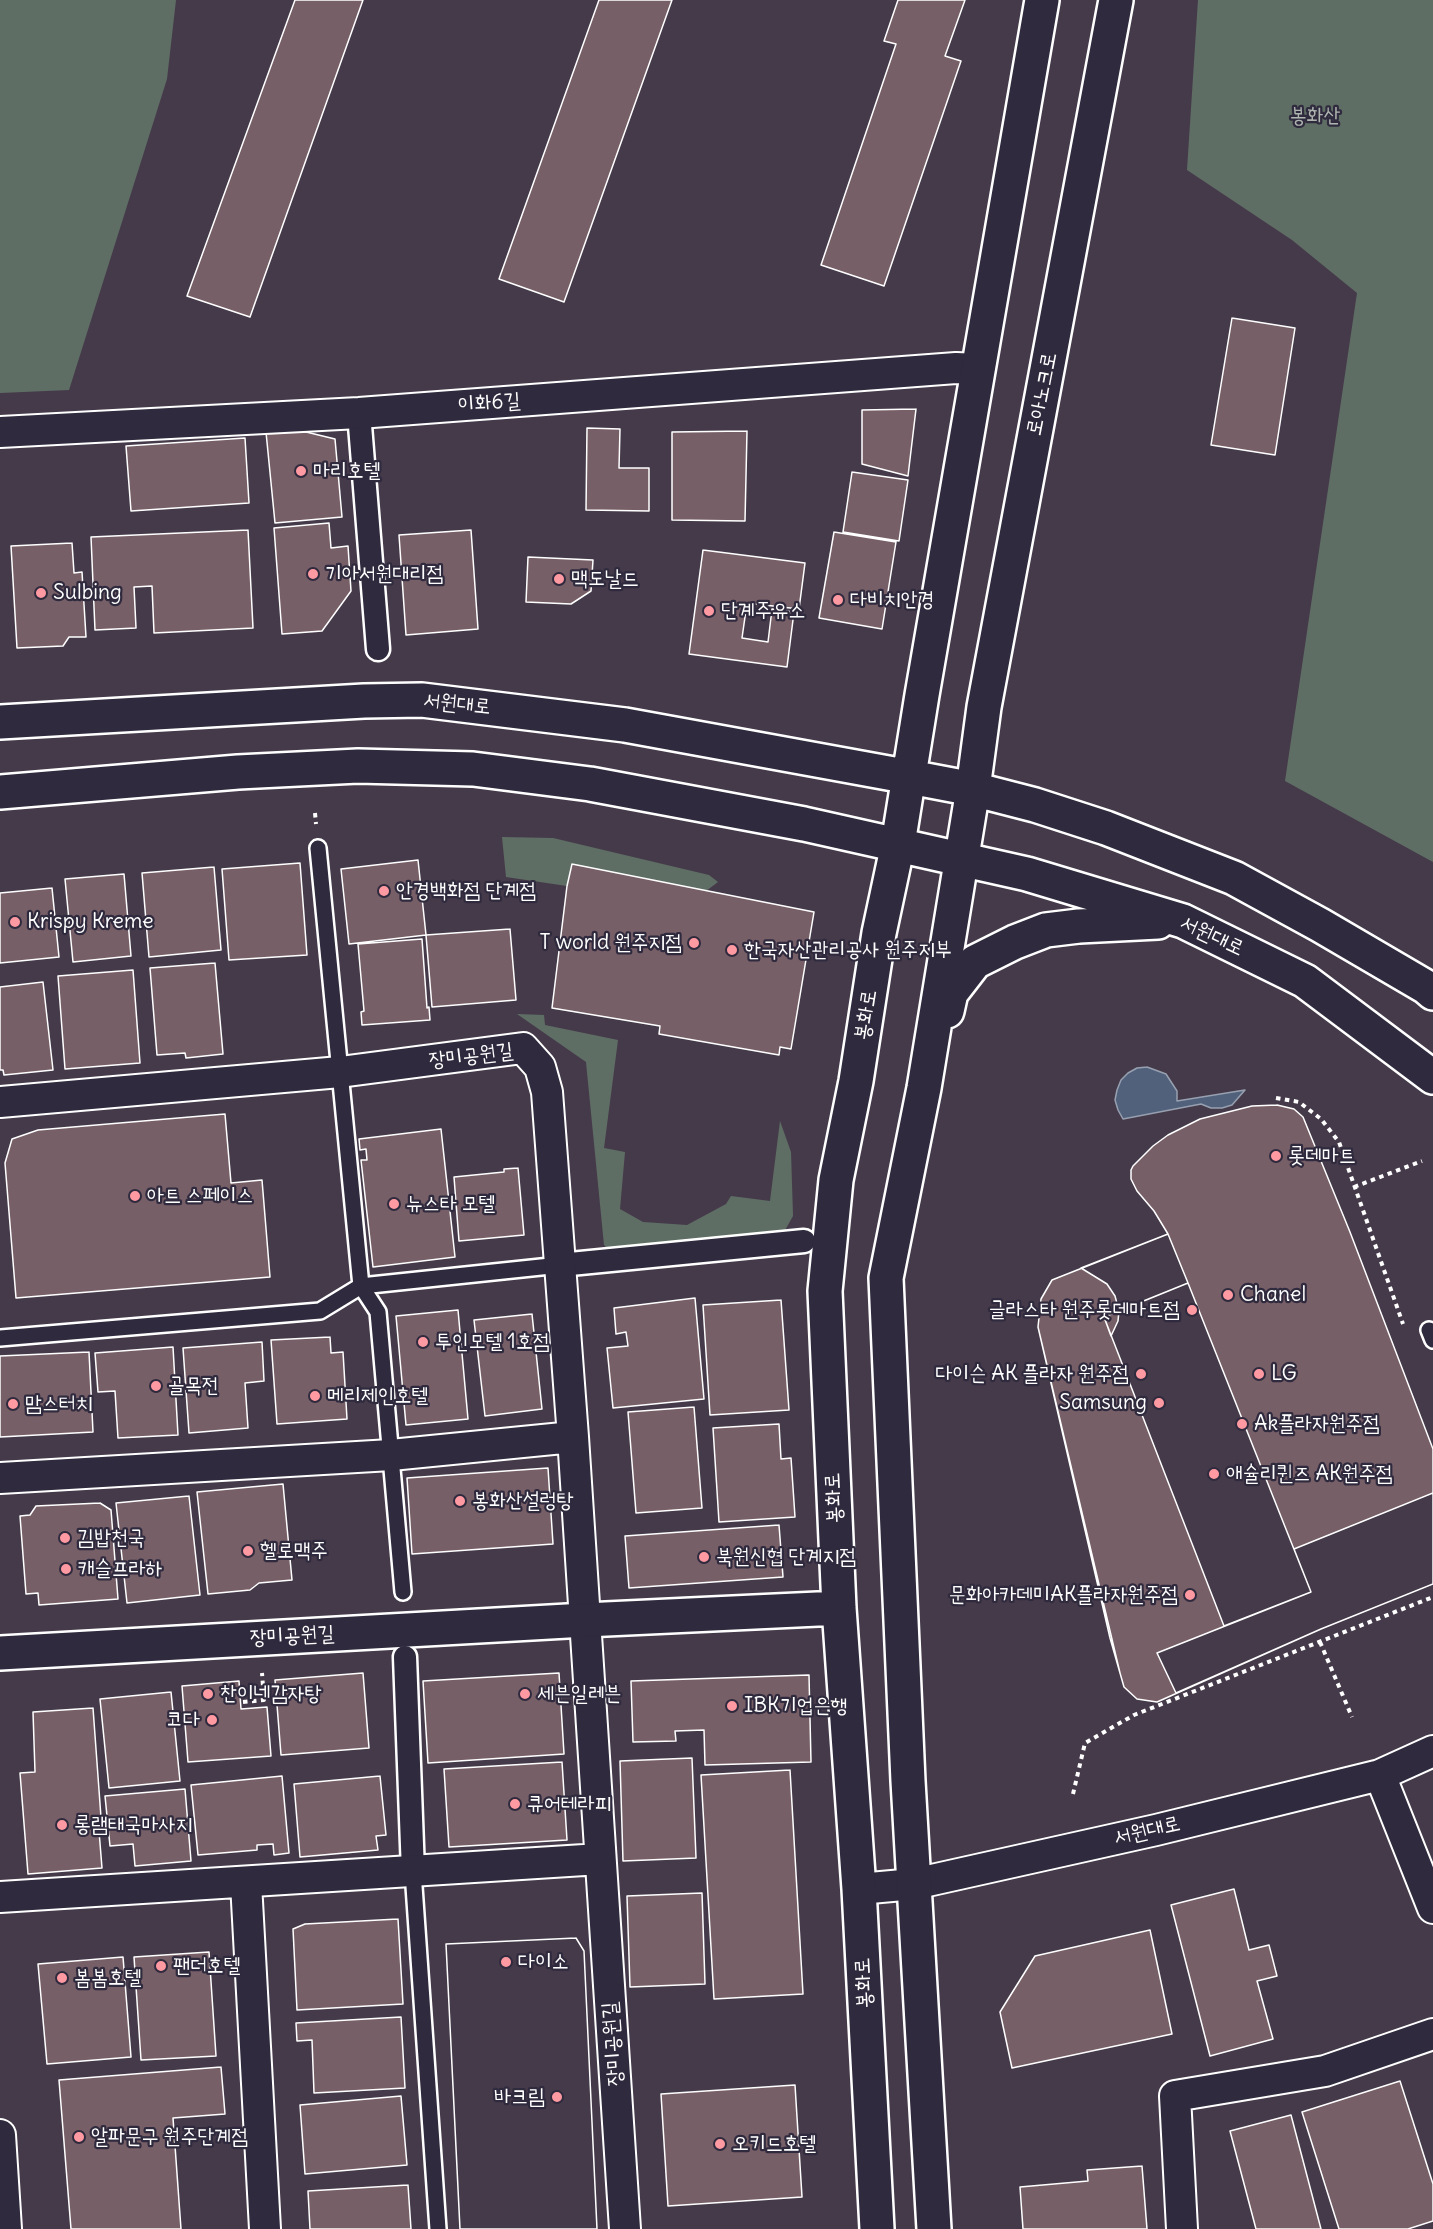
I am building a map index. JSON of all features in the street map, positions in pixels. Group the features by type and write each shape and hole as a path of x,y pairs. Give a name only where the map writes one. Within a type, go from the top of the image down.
{"street":[{"path":"910,777 922,695 1042,0"},
{"name":"로아노크로","path":"960,860 973,789 984,706 1116,0"},
{"name":"이화6길","path":"0,432 358,413 956,368 978,369"},
{"path":"358,413 378,649"},
{"name":"서원대로","path":"0,722 364,701 422,700 625,725 973,789"},
{"path":"0,792 238,772 347,766 473,770 590,784 898,844"},
{"name":"봉화로","path":"877,2229 859,1889 839,1608 825,1291 836,1180 856,1081 879,933 910,777"},
{"path":"973,789 1035,805 1106,828 1234,878 1320,925 1433,993"},
{"name":"서원대로","path":"898,844 1027,874 1183,921 1305,981 1433,1077"},
{"path":"934,2229 900,1610 886,1278 924,1088 960,860"},
{"path":"924,1088 939,1043 951,993 975,962 1046,930 1079,926 1183,921"},
{"name":"장미공원길","path":"0,1102 340,1072 523,1048 540,1067 547,1092 573,1437 625,2229"},
{"path":"560,1265 804,1241"},
{"path":"0,1478 391,1455 573,1437"},
{"name":"장미공원길","path":"0,1653 839,1608"},
{"path":"405,1657 413,1872"},
{"name":"서원대로","path":"859,1889 914,1884 1156,1830 1380,1775 1433,1751"},
{"path":"1380,1775 1433,1908"},
{"path":"0,1897 600,1859"},
{"path":"246,1883 265,2229"},
{"path":"1182,2229 1175,2096 1325,2071 1433,2034"},
{"path":"0,2135 6,2229"}],"lane":[{"path":"318,848 361,1286 378,1312 402,1593"},
{"path":"0,1338 320,1311 361,1286 560,1265"},
{"path":"413,1872 438,2229"}],"path":[{"path":"1275,1098 1299,1102 1321,1119 1338,1142 1408,1338 1431,1335"},
{"path":"1354,1187 1422,1161"},
{"path":"1073,1794 1085,1743 1134,1715 1433,1597"},
{"path":"1320,1642 1352,1717"},
{"path":"243,1702 264,1700 263,1680"}],"green space":[{"path":"0,0 176,0 167,79 69,390 0,393"},
{"name":"봉화산","path":"1198,0 1433,0 1433,862 1285,781 1357,293 1292,240 1187,170"},
{"path":"502,837 553,838 709,875 718,882 706,891 567,886 506,877"},
{"path":"517,1014 544,1015 545,1025 618,1040 604,1148 625,1152 620,1209 643,1222 687,1225 726,1204 731,1196 770,1201 780,1121 791,1152 793,1216 784,1232 609,1250 604,1245 586,1062"}],"water":[{"path":"1147,1067 1166,1074 1177,1091 1177,1101 1245,1090 1232,1105 1222,1108 1211,1108 1201,1104 1123,1119 1115,1100 1121,1080 1137,1068"}],"building":[{"path":"295,0 363,0 250,317 187,296"},
{"path":"599,0 672,0 564,302 499,279"},
{"path":"898,0 965,0 945,56 961,61 884,286 821,265 896,44 884,41"},
{"path":"1232,318 1295,328 1275,455 1211,445"},
{"path":"916,409 908,476 862,464 862,410"},
{"path":"265,422 335,439 342,517 275,523"},
{"path":"587,428 620,429 619,468 649,468 649,511 586,510"},
{"path":"747,431 745,521 672,520 672,432"},
{"path":"245,438 249,503 131,511 126,446"},
{"path":"852,472 908,480 899,541 843,532"},
{"path":"329,523 331,548 348,546 351,591 322,631 282,634 274,528"},
{"path":"248,530 253,628 154,633 152,586 134,587 136,628 95,630 91,537"},
{"path":"471,530 478,629 406,635 399,535"},
{"path":"834,532 896,542 882,629 819,618"},
{"path":"72,543 74,573 82,572 86,637 69,637 63,646 17,648 11,546"},
{"path":"703,550 805,563 799,609 747,603 742,638 768,642 772,609 794,612 787,667 689,654"},
{"path":"528,557 593,560 591,591 571,604 526,602"},
{"path":"418,860 426,935 349,944 341,869"},
{"path":"300,863 307,955 229,960 222,869"},
{"path":"572,864 814,912 791,1049 780,1047 779,1055 659,1034 660,1026 552,1008 567,886"},
{"path":"214,867 221,950 149,957 142,873"},
{"path":"124,874 131,956 73,962 65,879"},
{"path":"52,888 59,957 0,963 0,893"},
{"path":"510,929 516,1000 432,1007 426,935"},
{"path":"422,939 427,1008 429,1007 430,1020 362,1025 361,1012 364,1011 358,944"},
{"path":"215,963 223,1054 186,1058 185,1053 157,1055 150,968"},
{"path":"133,970 140,1063 65,1069 58,976"},
{"path":"43,982 53,1070 4,1075 3,1070 0,1070 0,987"},
{"name":"Ak플라자원주점","path":"1277,1105 1294,1109 1303,1117 1350,1232 1433,1449 1433,1584 1321,1629 1157,1702 1137,1699 1124,1687 1110,1638 1038,1327 1041,1299 1052,1280 1168,1234 1131,1179 1133,1166 1153,1146 1168,1135 1200,1119 1252,1106"},
{"name":"아트 스페이스","path":"225,1114 231,1183 262,1180 270,1277 16,1298 5,1163 12,1139 38,1130"},
{"path":"441,1129 455,1257 373,1267 361,1160 367,1160 366,1149 360,1150 359,1139"},
{"path":"518,1168 524,1235 459,1241 454,1177 504,1172 504,1169"},
{"path":"1168,1234 1188,1283 1119,1311 1115,1296 1107,1284 1081,1268"},
{"name":"애슐리퀸즈 AK원주점","path":"1188,1283 1311,1592 1224,1626 1104,1317"},
{"path":"695,1298 704,1399 613,1408 607,1348 628,1346 626,1332 616,1334 614,1308"},
{"path":"781,1300 789,1410 710,1415 703,1305"},
{"path":"458,1310 468,1419 406,1425 396,1316"},
{"path":"1119,1311 1118,1321 1111,1336 1104,1317"},
{"path":"532,1314 542,1409 485,1416 474,1320"},
{"path":"1038,1327 1120,1673 1110,1638"},
{"path":"330,1337 331,1353 343,1352 347,1419 277,1424 271,1340"},
{"path":"262,1342 264,1381 245,1383 248,1428 189,1433 183,1348"},
{"path":"173,1347 178,1435 118,1438 115,1391 98,1392 95,1353"},
{"path":"89,1352 93,1432 0,1437 0,1356"},
{"path":"694,1407 702,1508 636,1513 628,1412"},
{"path":"779,1424 781,1459 791,1458 795,1517 719,1522 713,1428"},
{"path":"548,1468 553,1544 412,1554 407,1478"},
{"path":"283,1484 292,1580 259,1583 250,1590 208,1594 197,1492"},
{"path":"1433,1493 1433,1584 1321,1629 1176,1693 1157,1653 1311,1592 1294,1549"},
{"path":"189,1496 200,1595 127,1603 116,1503"},
{"path":"100,1503 111,1510 118,1599 39,1605 38,1593 26,1594 20,1516 30,1515 36,1506"},
{"path":"779,1525 783,1577 629,1588 625,1536"},
{"path":"363,1673 369,1748 281,1755 275,1680"},
{"path":"559,1673 564,1754 428,1763 423,1681"},
{"path":"809,1675 811,1762 705,1765 704,1730 675,1731 676,1741 633,1742 631,1681"},
{"path":"239,1681 241,1709 267,1707 271,1756 188,1762 182,1686"},
{"path":"171,1692 180,1781 109,1788 100,1699"},
{"path":"93,1708 102,1831 99,1831 102,1868 28,1874 20,1773 35,1772 33,1712"},
{"path":"692,1758 696,1858 623,1861 620,1761"},
{"path":"562,1762 567,1840 449,1847 444,1769"},
{"path":"790,1770 803,1994 714,1999 701,1775"},
{"path":"282,1776 289,1853 274,1855 273,1844 257,1845 257,1850 198,1855 191,1785"},
{"path":"380,1776 386,1835 376,1836 378,1850 300,1857 294,1784"},
{"path":"185,1789 191,1861 135,1866 133,1844 110,1846 105,1796"},
{"path":"1234,1889 1249,1950 1269,1945 1277,1976 1257,1981 1273,2039 1210,2056 1171,1905"},
{"path":"702,1893 705,1984 630,1987 627,1896"},
{"path":"398,1919 403,2004 297,2010 293,1929 305,1924"},
{"path":"1150,1930 1172,2034 1012,2068 1000,2012 1035,1956"},
{"path":"576,1938 584,1951 597,2229 460,2229 446,1944"},
{"path":"576,1938 584,1951 597,2229 460,2229 446,1944"},
{"path":"209,1952 216,2056 141,2060 134,1957"},
{"path":"123,1957 131,2057 47,2064 38,1964"},
{"path":"401,2017 405,2088 314,2093 312,2040 297,2041 296,2023"},
{"path":"221,2067 225,2114 173,2118 181,2229 71,2229 59,2080"},
{"path":"1400,2081 1433,2184 1433,2221 1408,2229 1339,2229 1302,2112"},
{"path":"795,2085 802,2197 668,2206 661,2094"},
{"path":"401,2096 407,2165 305,2174 300,2105"},
{"path":"1291,2115 1321,2229 1256,2229 1230,2131"},
{"path":"1142,2166 1147,2229 1023,2229 1020,2187 1088,2181 1087,2170"},
{"path":"408,2185 411,2229 310,2229 308,2191"}],"place":[{"name":"마리호텔","path":"301,471"},
{"name":"기아서원대리점","path":"313,574"},
{"name":"맥도날드","path":"559,579"},
{"name":"Sulbing","path":"41,593"},
{"name":"다비치안경","path":"838,600"},
{"name":"단계주유소","path":"709,611"},
{"name":"안경백화점 단계점","path":"384,891"},
{"name":"Krispy Kreme","path":"15,922"},
{"name":"T world 원주지점","path":"694,943"},
{"name":"한국자산관리공사 원주지부","path":"732,950"},
{"name":"롯데마트","path":"1276,1156"},
{"name":"아트 스페이스","path":"135,1196"},
{"name":"뉴스타 모텔","path":"394,1204"},
{"name":"Chanel","path":"1228,1295"},
{"name":"글라스타 원주롯데마트점","path":"1192,1310"},
{"name":"투인모텔 1호점","path":"423,1342"},
{"name":"다이슨 AK 플라자 원주점","path":"1141,1374"},
{"name":"LG","path":"1259,1374"},
{"name":"골목전","path":"156,1386"},
{"name":"메리제인호텔","path":"315,1396"},
{"name":"Samsung","path":"1159,1403"},
{"name":"맘스터치","path":"13,1404"},
{"name":"Ak플라자원주점","path":"1242,1424"},
{"name":"애슐리퀸즈 AK원주점","path":"1214,1474"},
{"name":"봉화산설렁탕","path":"460,1501"},
{"name":"김밥천국","path":"65,1538"},
{"name":"헬로맥주","path":"248,1551"},
{"name":"북원신협 단계지점","path":"704,1557"},
{"name":"캐슬프라하","path":"66,1569"},
{"name":"문화아카데미AK플라자원주점","path":"1190,1595"},
{"name":"찬이네감자탕","path":"208,1694"},
{"name":"세븐일레븐","path":"525,1694"},
{"name":"IBK기업은행","path":"732,1706"},
{"name":"코다","path":"212,1720"},
{"name":"큐어테라피","path":"515,1804"},
{"name":"롱램태국마사지","path":"62,1825"},
{"name":"다이소","path":"506,1962"},
{"name":"팬더호텔","path":"161,1966"},
{"name":"봄봄호텔","path":"62,1978"},
{"name":"바크림","path":"557,2097"},
{"name":"알파문구 원주단계점","path":"79,2137"},
{"name":"오키드호텔","path":"720,2144"}]}
